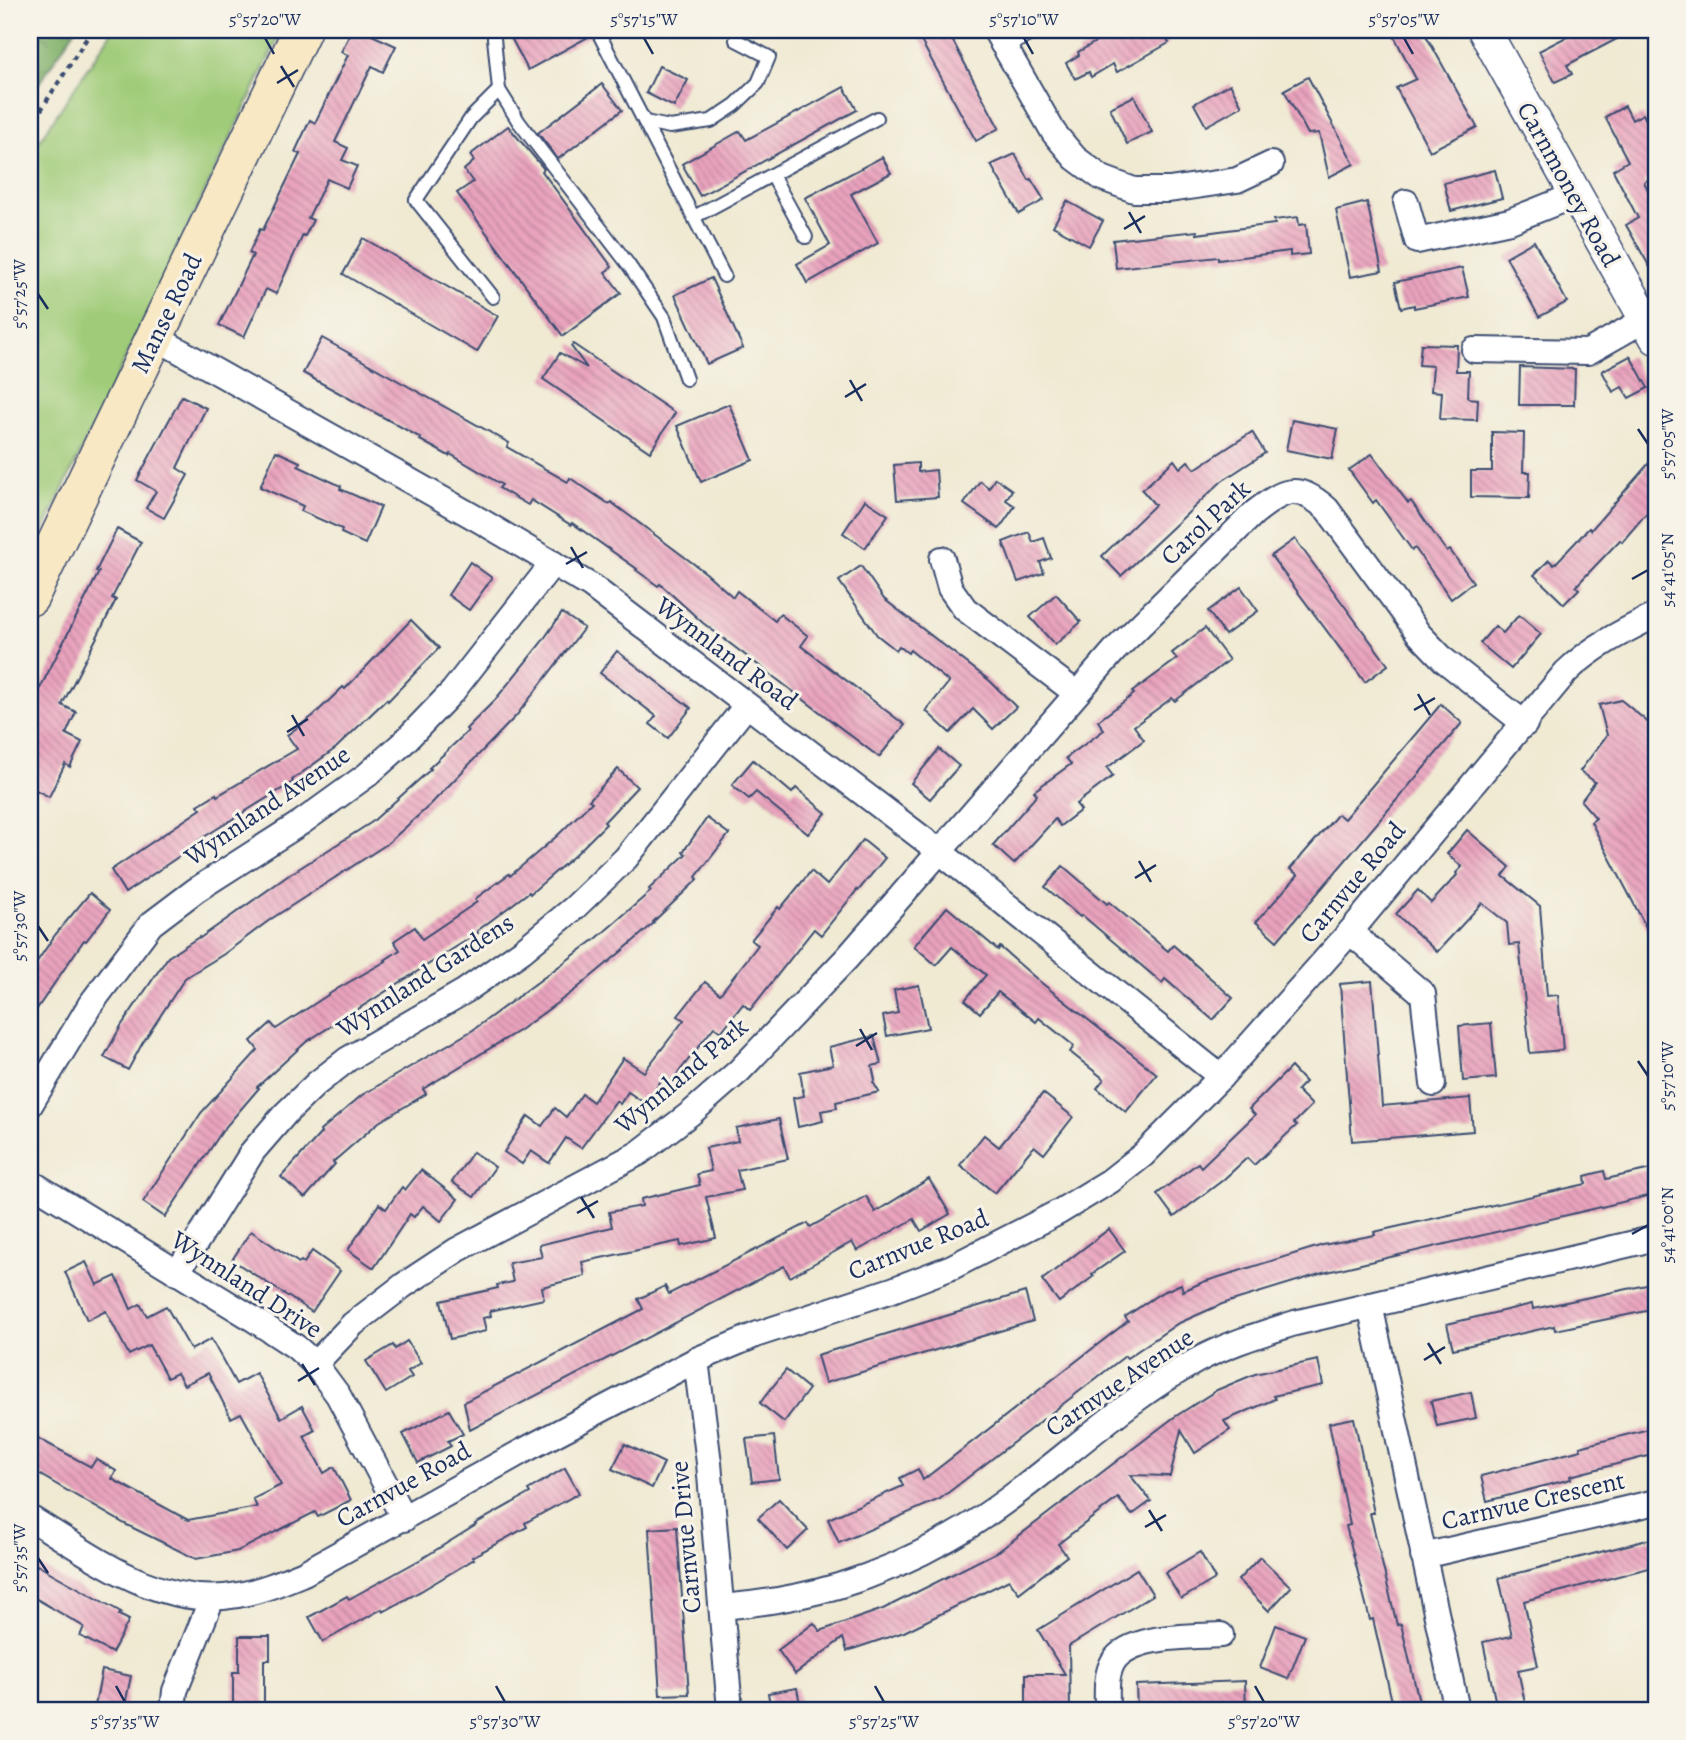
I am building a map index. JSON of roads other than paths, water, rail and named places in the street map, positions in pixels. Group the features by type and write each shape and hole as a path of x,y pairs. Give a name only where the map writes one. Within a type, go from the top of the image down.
{"main road":[{"name":"Manse Road","path":"30,597 302,30"}],"street":[{"path":"1025,30 998,36 1054,133 1074,158 1102,178 1134,190 1169,190 1237,180 1271,164"},
{"name":"Carnmoney Road","path":"1492,33 1575,195 1651,328"},
{"path":"1406,202 1417,240 1510,221 1575,195"},
{"path":"1474,350 1588,352 1651,328"},
{"name":"Wynnland Road","path":"155,337 591,586 939,851 1221,1077"},
{"name":"Carol Park","path":"939,851 1114,651 1254,513 1276,496 1294,490 1311,496 1327,509 1419,634 1444,660 1525,724"},
{"path":"942,559 950,588 965,609 1076,693"},
{"name":"Wynnland Avenue","path":"30,1105 90,1005 151,924 196,890 302,822 367,775 453,691 553,563"},
{"name":"Carnvue Road","path":"30,1518 149,1587 212,1598 270,1587 304,1573 521,1451 696,1360 758,1334 892,1290 952,1267 1000,1244 1110,1181 1143,1155 1221,1077 1350,932 1566,672 1606,640 1656,615"},
{"name":"Wynnland Gardens","path":"177,1273 253,1151 316,1084 348,1059 465,991 522,951 574,908 626,858 746,706"},
{"name":"Wynnland Park","path":"315,1364 353,1324 404,1285 457,1250 639,1153 691,1113 788,1023 939,851"},
{"path":"1350,932 1423,994 1433,1084"},
{"name":"Wynnland Drive","path":"30,1182 296,1347 315,1364 338,1395 404,1519"},
{"name":"Carnvue Avenue","path":"722,1607 763,1604 854,1583 948,1539 983,1517 1140,1398 1196,1361 1249,1337 1295,1323 1656,1238"},
{"path":"1370,1305 1457,1710"},
{"name":"Carnvue Drive","path":"696,1360 709,1463 730,1710"},
{"name":"Carnvue Crescent","path":"1423,1556 1656,1502"},
{"path":"173,1710 175,1691 212,1598"},
{"path":"1107,1710 1110,1670 1113,1662 1128,1649 1146,1642 1221,1635"}],"lane":[{"path":"495,30 499,90 519,122 628,264 664,317 686,379"},
{"path":"597,30 724,276"},
{"path":"645,122 670,127 711,121 735,105 758,83 769,57 736,40"},
{"path":"493,297 416,200 471,118 499,90"},
{"path":"694,217 877,118"},
{"path":"772,175 806,237"}]}
